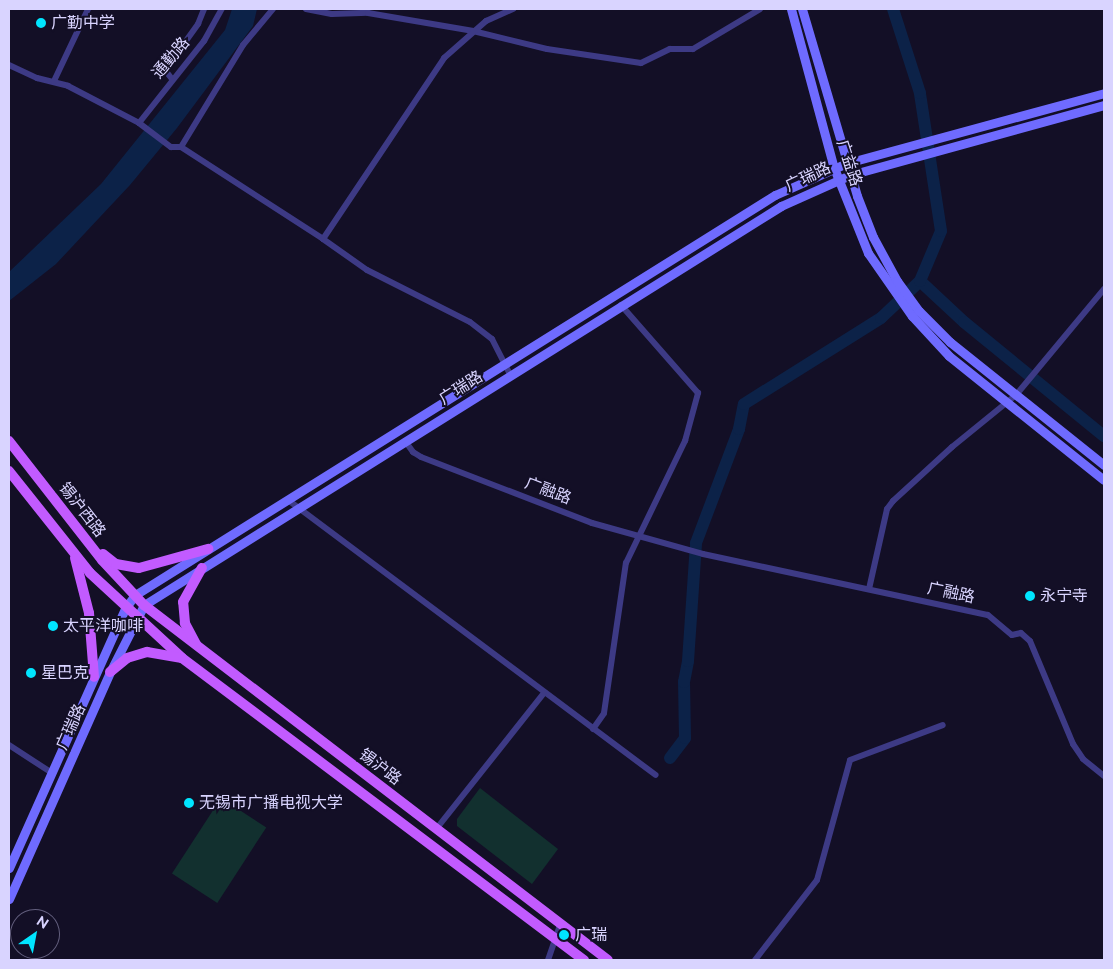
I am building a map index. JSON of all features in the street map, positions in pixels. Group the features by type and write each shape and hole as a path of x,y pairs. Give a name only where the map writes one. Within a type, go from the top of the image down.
{"main road":[{"name":"广益路","path":"791,9 838,180 868,253 895,285"},
{"name":"广益路","path":"802,9 850,175 873,237 895,285"},
{"name":"广瑞路","path":"9,868 94,677 126,608 135,595 775,195 847,163 1104,92"},
{"name":"广瑞路","path":"9,899 110,672 135,618 144,605 781,206 850,175 1104,105"},
{"path":"895,285 949,356 1104,480"},
{"path":"916,313 1016,396 1104,465"},
{"name":"锡沪西路","path":"9,441 92,547 135,595"},
{"name":"锡沪路","path":"9,471 73,552 135,618 182,658 584,960"},
{"path":"92,547 116,564 139,568 208,549"},
{"path":"73,552 89,613 94,677"},
{"path":"200,649 182,613 188,591 202,568"},
{"name":"锡沪路","path":"135,595 144,605 200,649 608,960"},
{"path":"110,672 127,658 146,652 182,658"}],"street":[{"path":"54,81 88,9"},
{"path":"172,79 165,70 198,24 204,9"},
{"name":"通勤路","path":"139,123 204,41 222,9"},
{"path":"181,148 243,45 273,9"},
{"path":"306,9 332,14 368,13 473,31 556,50 640,63 670,49 693,48 760,9"},
{"path":"323,239 427,80 473,31 512,9"},
{"path":"9,65 37,78 54,81 139,123 171,147 181,148 323,239 366,270 470,322 492,338 510,374"},
{"path":"869,590 888,509 952,447 1016,396 1049,360 1104,289"},
{"path":"593,728 604,713 626,563 641,537 685,441 698,393 621,306"},
{"name":"广融路","path":"405,441 412,452 422,457 592,523 703,554 988,615 1012,635 1022,633 1030,641 1073,744 1083,759 1104,776"},
{"path":"288,500 656,775"},
{"path":"437,828 544,693"},
{"path":"755,960 817,880 850,760 943,725"},
{"path":"9,745 52,774"},
{"path":"548,960 560,925"}],"green space":[{"path":"480,788 558,849 532,884 457,826 457,819"},
{"path":"221,798 266,827 217,903 172,873"}],"water":[{"path":"232,9 257,9 253,26 177,128 130,185 56,264 9,301 9,272 101,184 225,30"}],"waterway":[{"path":"670,758 685,738 684,682 688,661 696,543 739,429 744,404 881,318 920,281 941,231 920,93 893,9"},
{"path":"920,281 964,322 1104,436"}],"place":[{"name":"广勤中学","path":"41,23"},
{"name":"永宁寺","path":"1030,596"},
{"name":"太平洋咖啡","path":"53,626"},
{"name":"星巴克","path":"31,673"},
{"name":"无锡市广播电视大学","path":"189,803"},
{"name":"广瑞","path":"564,935"}]}
